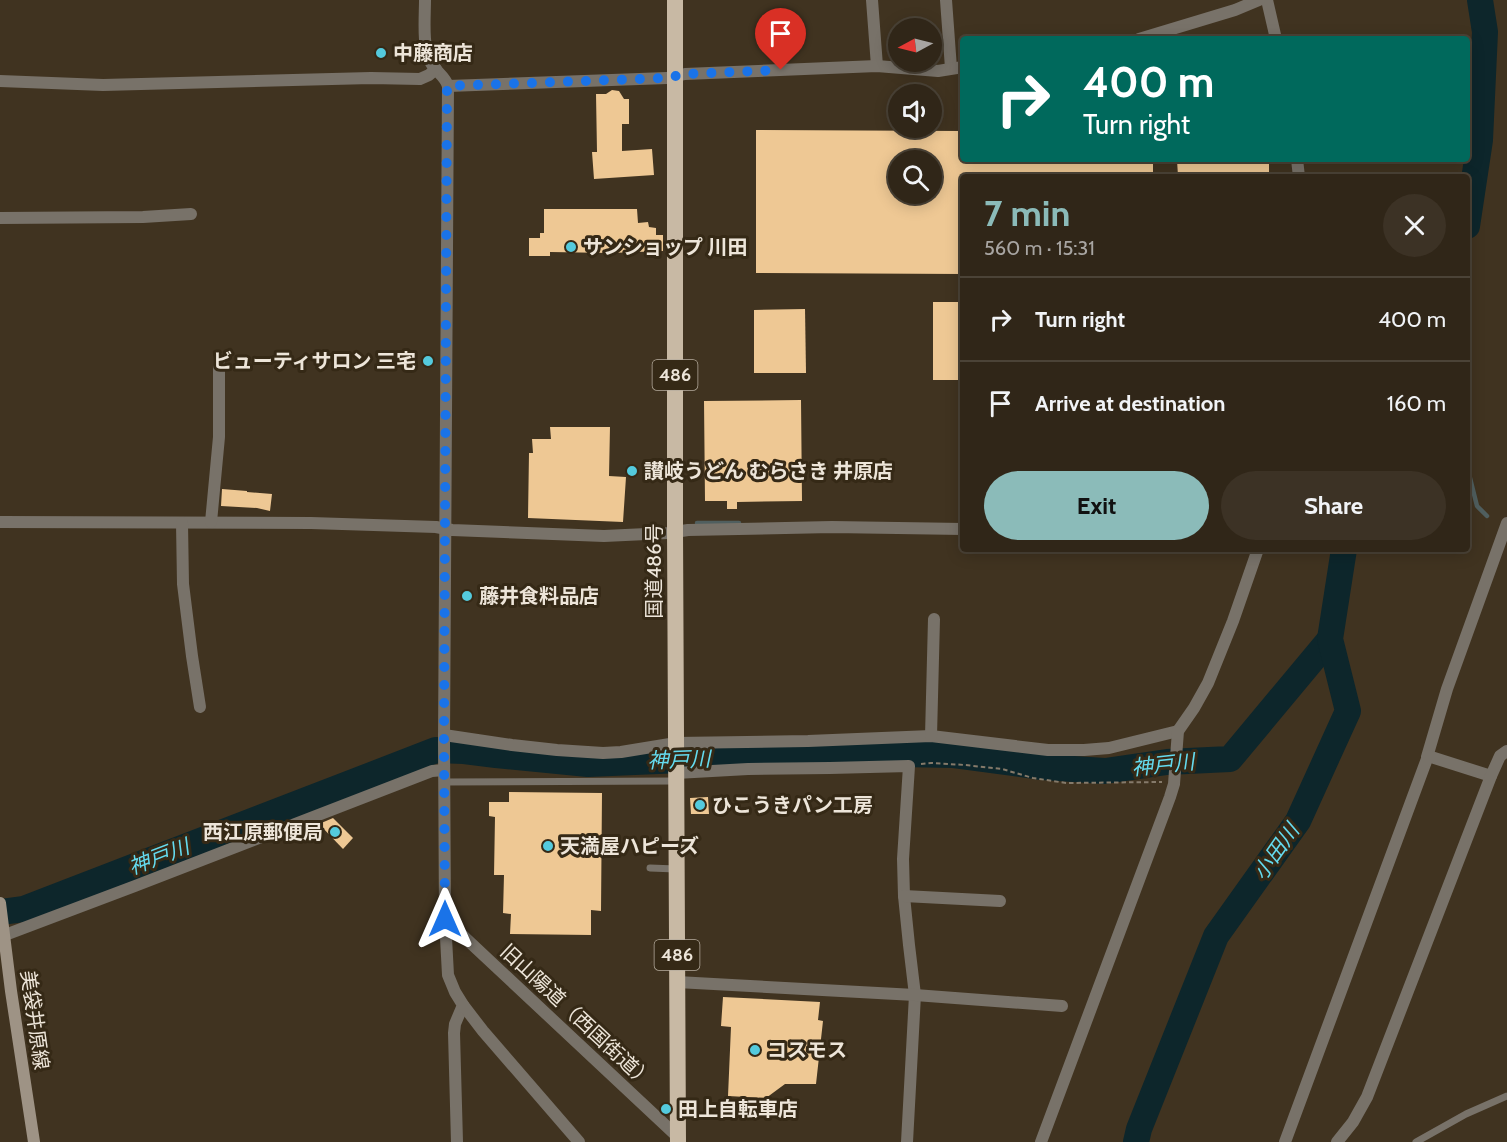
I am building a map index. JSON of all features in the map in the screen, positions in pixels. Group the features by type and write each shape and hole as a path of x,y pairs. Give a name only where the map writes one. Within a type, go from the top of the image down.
{"highway":[{"name":"国道486号","path":"675,0 676,869 680,1140"}],"main road":[{"name":"美袋井原線","path":"0,903 2,936 34,1142"}],"street":[{"path":"425,0 427,46 431,63 444,77 447,86 444,771 445,919 448,975 463,1005 483,1031 579,1142"},
{"path":"872,0 877,66"},
{"path":"447,86 667,78 676,75 877,66 938,71 957,68 946,0"},
{"path":"1149,36 1235,10 1259,0"},
{"path":"1267,0 1275,36"},
{"path":"0,81 104,85 371,78 420,79 436,69"},
{"path":"0,218 142,217 191,214"},
{"path":"211,522 219,437 219,359"},
{"path":"0,522 311,523 604,536 688,530 832,527 960,530"},
{"path":"1285,1142 1427,757 1447,689 1507,523"},
{"path":"182,524 183,584 200,706"},
{"path":"1041,1142 1165,811 1174,781 1177,736 1208,683 1257,552"},
{"path":"931,736 934,619"},
{"path":"444,738 603,753 676,747 931,736 1048,750 1075,750 1109,748 1177,736"},
{"path":"1337,1142 1353,1122 1367,1097 1491,776 1500,756 1507,751"},
{"path":"1427,757 1491,776"},
{"path":"676,774 748,769 909,765 903,859 904,896 915,995 907,1142"},
{"path":"2,936 432,771 444,771"},
{"path":"904,896 1000,902"},
{"name":"旧山陽道（西国街道）","path":"445,919 680,1140"},
{"path":"677,982 915,995 1062,1006"},
{"path":"457,1142 454,1033 455,1024 463,1005"}],"lane":[{"path":"444,771 676,774"},
{"path":"650,868 676,869"},
{"path":"1416,1142 1466,1114 1507,1096"}],"path":[{"path":"909,765 931,763 1002,769 1033,778 1066,783 1174,781"}],"building":[{"path":"612,90 619,91 624,99 629,99 629,124 622,124 622,151 652,149 654,175 594,179 592,152 597,152 596,94 606,94"},
{"path":"756,130 888,131 888,138 942,138 942,131 960,131 960,162 1153,162 1153,174 960,174 960,274 756,273"},
{"path":"1177,162 1269,162 1269,174 1178,174"},
{"path":"544,209 637,209 638,223 648,222 649,227 656,228 656,235 663,235 663,251 550,252 550,256 529,256 529,238 540,238 540,233 544,233"},
{"path":"933,302 960,302 960,380 933,380"},
{"path":"805,309 806,373 754,373 754,310"},
{"path":"801,400 802,501 737,502 737,509 727,509 727,501 705,501 704,401"},
{"path":"550,427 610,427 609,476 626,477 623,522 528,518 529,453 533,453 532,439 551,439"},
{"path":"222,489 272,494 270,511 221,506"},
{"name":"天満屋ハピーズ","path":"509,792 602,793 601,911 591,910 591,935 510,934 511,914 503,913 504,875 494,875 495,817 489,816 489,802 509,802"},
{"path":"708,797 709,814 691,814 690,798"},
{"path":"333,818 353,838 343,849 319,824"},
{"path":"723,997 820,1002 818,1020 823,1021 816,1084 785,1084 766,1098 728,1096 731,1027 721,1026"}],"waterway":[{"name":"小田川","path":"1470,206 1480,140 1485,32 1480,0"},
{"path":"1470,478 1477,506 1487,516"},
{"path":"697,523 739,523"},
{"name":"小田川","path":"1136,1142 1139,1129 1216,936 1298,821 1348,711 1330,639 1344,552"},
{"name":"神戸川","path":"0,912 24,909 436,750 588,764 844,753 954,755 1042,767 1105,771 1167,762 1230,759 1330,639"}],"place":[{"name":"中藤商店","path":"381,53"},
{"name":"サンショップ 川田","path":"571,247"},
{"name":"ビューティサロン 三宅","path":"428,361"},
{"name":"讃岐うどん むらさき 井原店","path":"632,471"},
{"name":"藤井食料品店","path":"467,596"},
{"name":"ひこうきパン工房","path":"700,805"},
{"name":"西江原郵便局","path":"335,832"},
{"name":"天満屋ハピーズ","path":"548,846"},
{"name":"コスモス","path":"755,1050"},
{"name":"田上自転車店","path":"666,1109"}],"route":[{"path":"445,919 447,86 667,78 685,74 781,70"}]}
